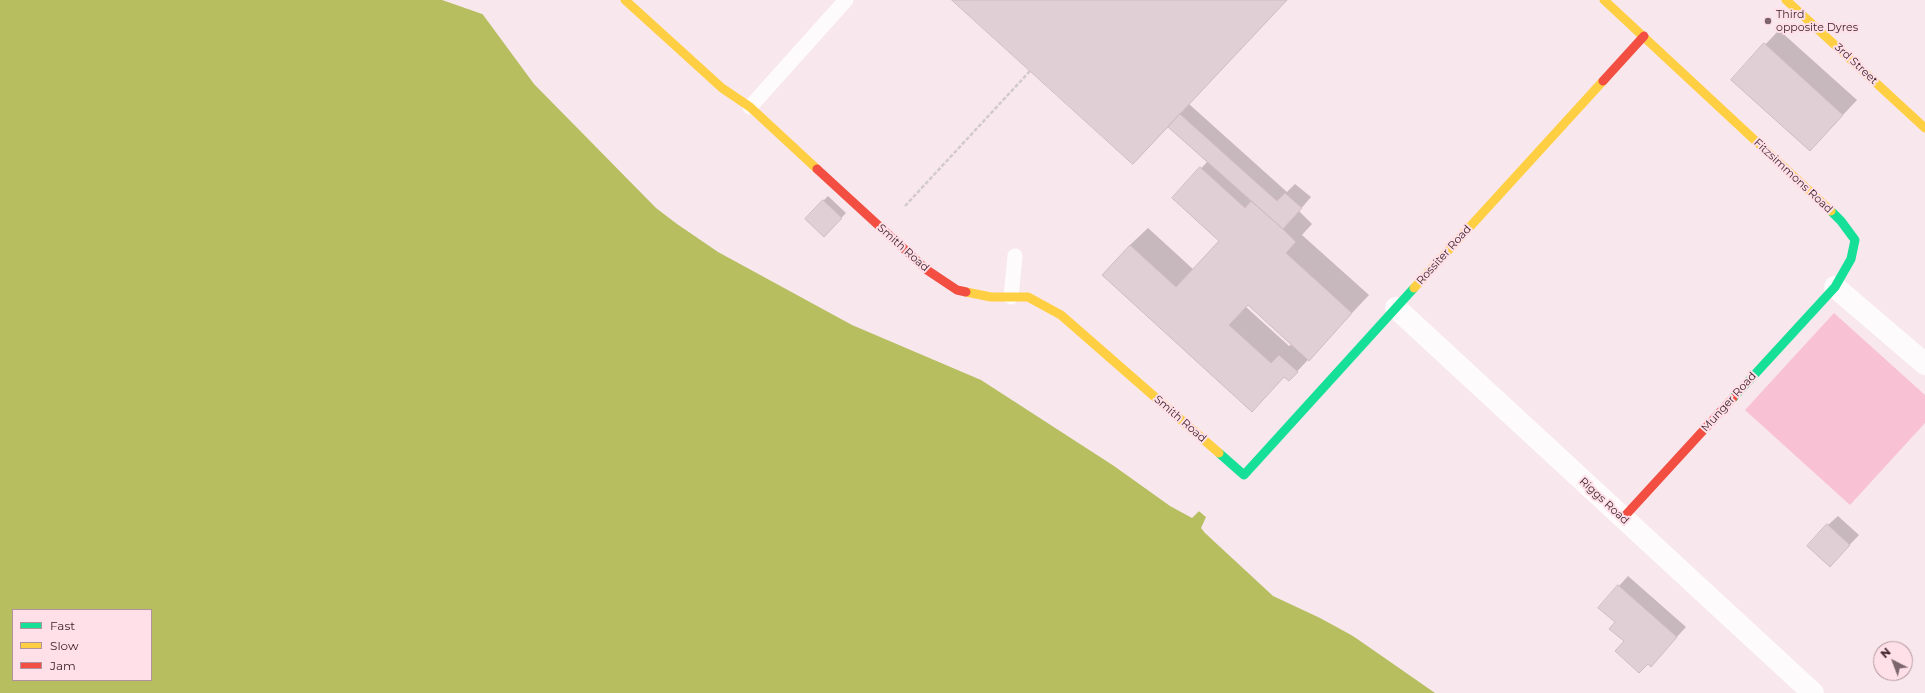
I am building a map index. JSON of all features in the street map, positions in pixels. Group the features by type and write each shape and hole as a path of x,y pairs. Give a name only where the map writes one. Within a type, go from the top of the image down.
{"street":[{"name":"Smith Road","path":"625,0 722,88 750,107 926,270 957,290 991,297 1028,297 1061,315 1244,475"},
{"name":"Fitzsimmons Road","path":"1604,0 1841,222 1855,240 1851,259 1835,286"},
{"name":"3rd Street","path":"1786,0 1925,128"},
{"name":"Rossiter Road","path":"1244,475 1644,36"},
{"path":"1835,286 1925,364"},
{"name":"Munger Road","path":"1623,518 1835,286"},
{"name":"Riggs Road","path":"1396,308 1813,693"}],"lane":[{"path":"750,107 846,0"},
{"path":"1011,297 1015,256"}],"path":[{"path":"905,206 1030,71"}],"shaded area":[{"path":"0,0 442,0 485,15 534,75 669,212 766,276 838,314 952,363 1043,415 1194,514 1199,511 1209,519 1207,527 1279,590 1445,693 0,693"},
{"path":"1834,313 1925,395 1925,423 1850,505 1745,410"}],"pier":[{"path":"481,12 487,14 536,74 670,210 767,275 839,313 953,361 1044,413 1194,512 1200,509 1210,518 1209,526 1280,589 1368,635 1447,693 1435,693 1353,636 1320,618 1273,596 1205,533 1201,528 1206,517 1199,511 1192,518 1170,506 1114,466 981,380 852,325 718,252 677,224 656,208 534,84"}],"building":[{"path":"952,0 1287,0 1133,164"},
{"path":"1764,43 1843,115 1810,151 1731,80"},
{"path":"1180,114 1277,201 1285,193 1302,208 1283,229 1168,127"},
{"path":"1200,167 1245,208 1251,201 1283,229 1296,242 1286,253 1352,313 1309,361 1248,305 1229,325 1271,363 1279,355 1298,372 1289,381 1284,377 1252,412 1102,275 1130,245 1176,287 1219,241 1172,198"},
{"path":"823,200 842,218 824,237 805,219"},
{"path":"1827,524 1850,545 1830,567 1807,546"},
{"path":"1618,585 1677,637 1651,667 1648,664 1639,673 1615,651 1624,641 1609,629 1615,622 1598,608"}],"traffic: fast":[{"path":"1733,398 1835,287 1851,259 1855,240 1841,221 1831,211"},
{"path":"1219,453 1244,475 1414,288"}],"traffic: slow":[{"path":"625,0 722,88 750,107 817,169"},
{"path":"1604,0 1831,211"},
{"path":"1786,0 1925,128"},
{"path":"1414,288 1603,81"},
{"path":"966,292 991,297 1028,297 1061,315 1219,453"}],"traffic: jam":[{"path":"1603,81 1644,36"},
{"path":"817,169 927,270 957,290 966,292"},
{"path":"1623,518 1733,398"}],"place":[{"name":"Third opposite Dyres","path":"1768,21"}]}
